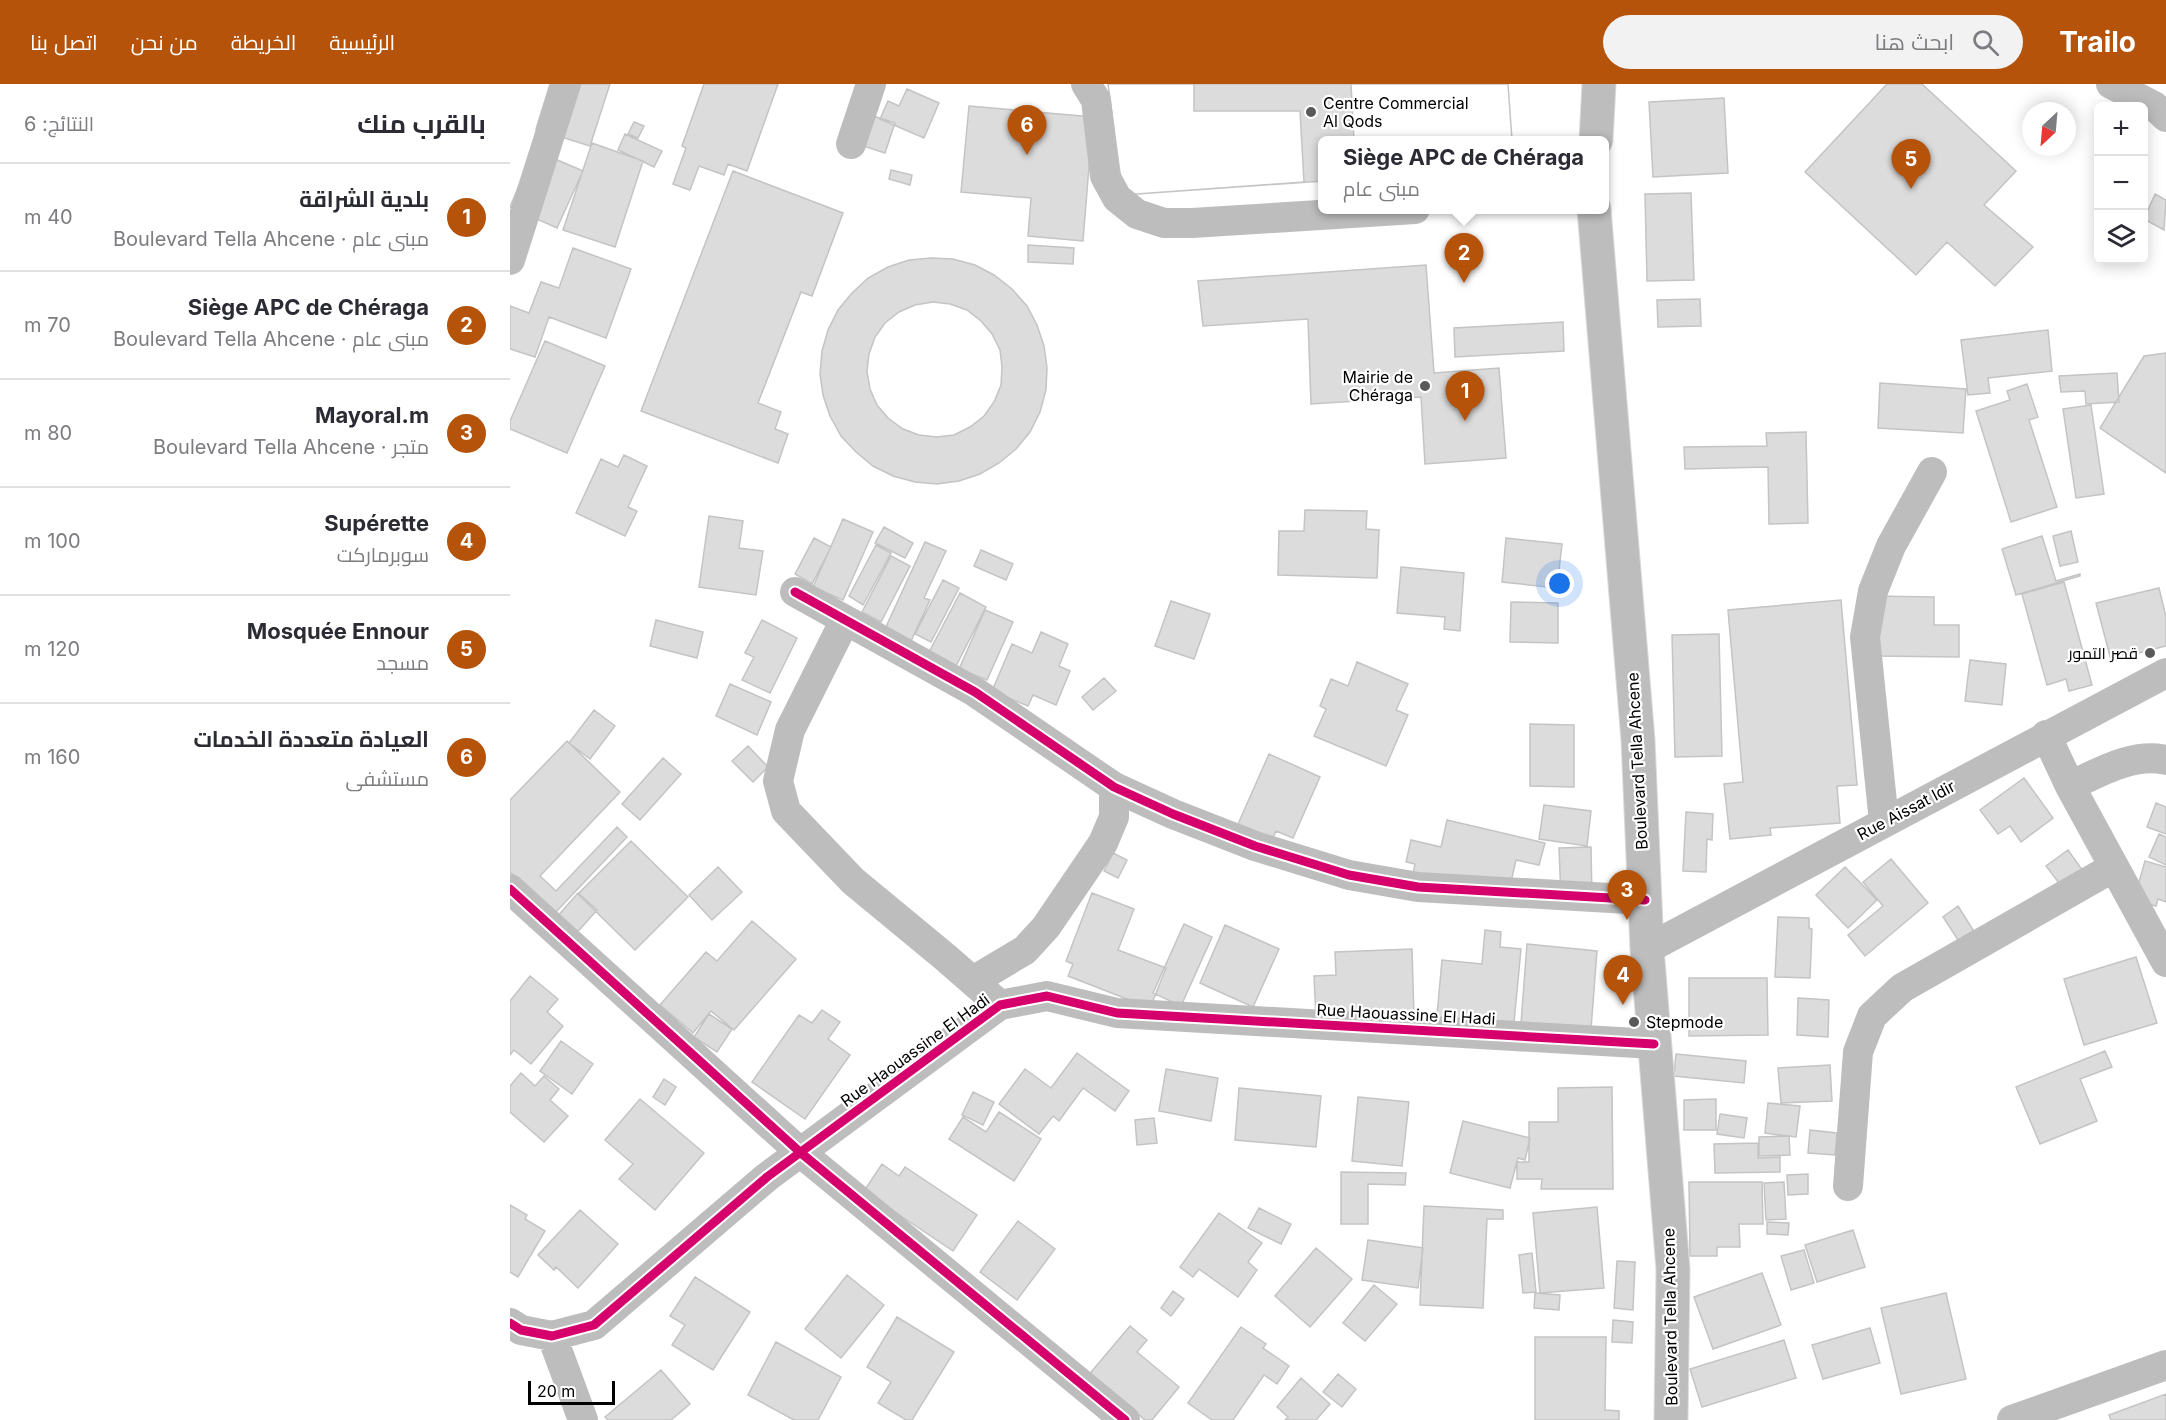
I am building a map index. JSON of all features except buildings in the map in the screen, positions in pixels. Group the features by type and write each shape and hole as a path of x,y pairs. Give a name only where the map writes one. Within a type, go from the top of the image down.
{"main road":[{"path":"1596,136 1599,84"},
{"name":"Boulevard Tella Ahcene","path":"1594,214 1638,740 1647,949 1673,1269 1671,1420"}],"street":[{"path":"510,260 566,84"},
{"path":"851,144 871,84"},
{"path":"1086,84 1096,100 1105,176 1117,198 1137,214 1164,223 1346,214"},
{"path":"2111,84 2160,102"},
{"path":"1884,822 1865,637 1874,591 1891,546 1932,472"},
{"path":"795,592 975,692 1114,787 1173,814 1255,846 1349,875 1418,887 1645,900"},
{"path":"845,620 790,730 778,781 786,811 853,881 1000,1005"},
{"name":"Rue Aissat Idir","path":"1647,949 2166,673"},
{"path":"2046,735 2070,786 2166,962"},
{"path":"2070,786 2120,763 2158,758 2166,760"},
{"path":"973,981 1025,950 1046,927 1103,843 1114,818 1114,787"},
{"path":"1848,1186 1858,1052 1872,1016 1902,987 2114,867"},
{"path":"510,890 801,1153 1125,1420"},
{"name":"Rue Haouassine El Hadi","path":"552,1336 594,1325 766,1177 1000,1005 1047,996 1117,1012 1654,1044"},
{"path":"510,1323 521,1330 552,1336 583,1420"},
{"path":"2012,1420 2166,1365"}],"cycle path":[{"path":"795,592 975,692 1114,787 1173,814 1255,846 1349,875 1418,887 1645,900"},
{"path":"510,889 801,1153 1125,1420"},
{"path":"510,1323 521,1330 552,1336 594,1325 767,1177 1000,1005 1047,996 1117,1013 1654,1044"}],"place":[{"name":"Centre Commercial Al Qods","path":"1311,112"},
{"name":"العيادة متعددة الخدمات","path":"1027,155"},
{"name":"Mosquée Ennour","path":"1911,189"},
{"name":"Siège APC de Chéraga","path":"1464,283"},
{"name":"Mairie de Chéraga","path":"1425,386"},
{"name":"بلدية الشراقة","path":"1465,421"},
{"name":"قصر التمور","path":"2150,653"},
{"name":"Mayoral.m","path":"1627,920"},
{"name":"Supérette","path":"1623,1005"},
{"name":"Stepmode","path":"1634,1022"}]}
